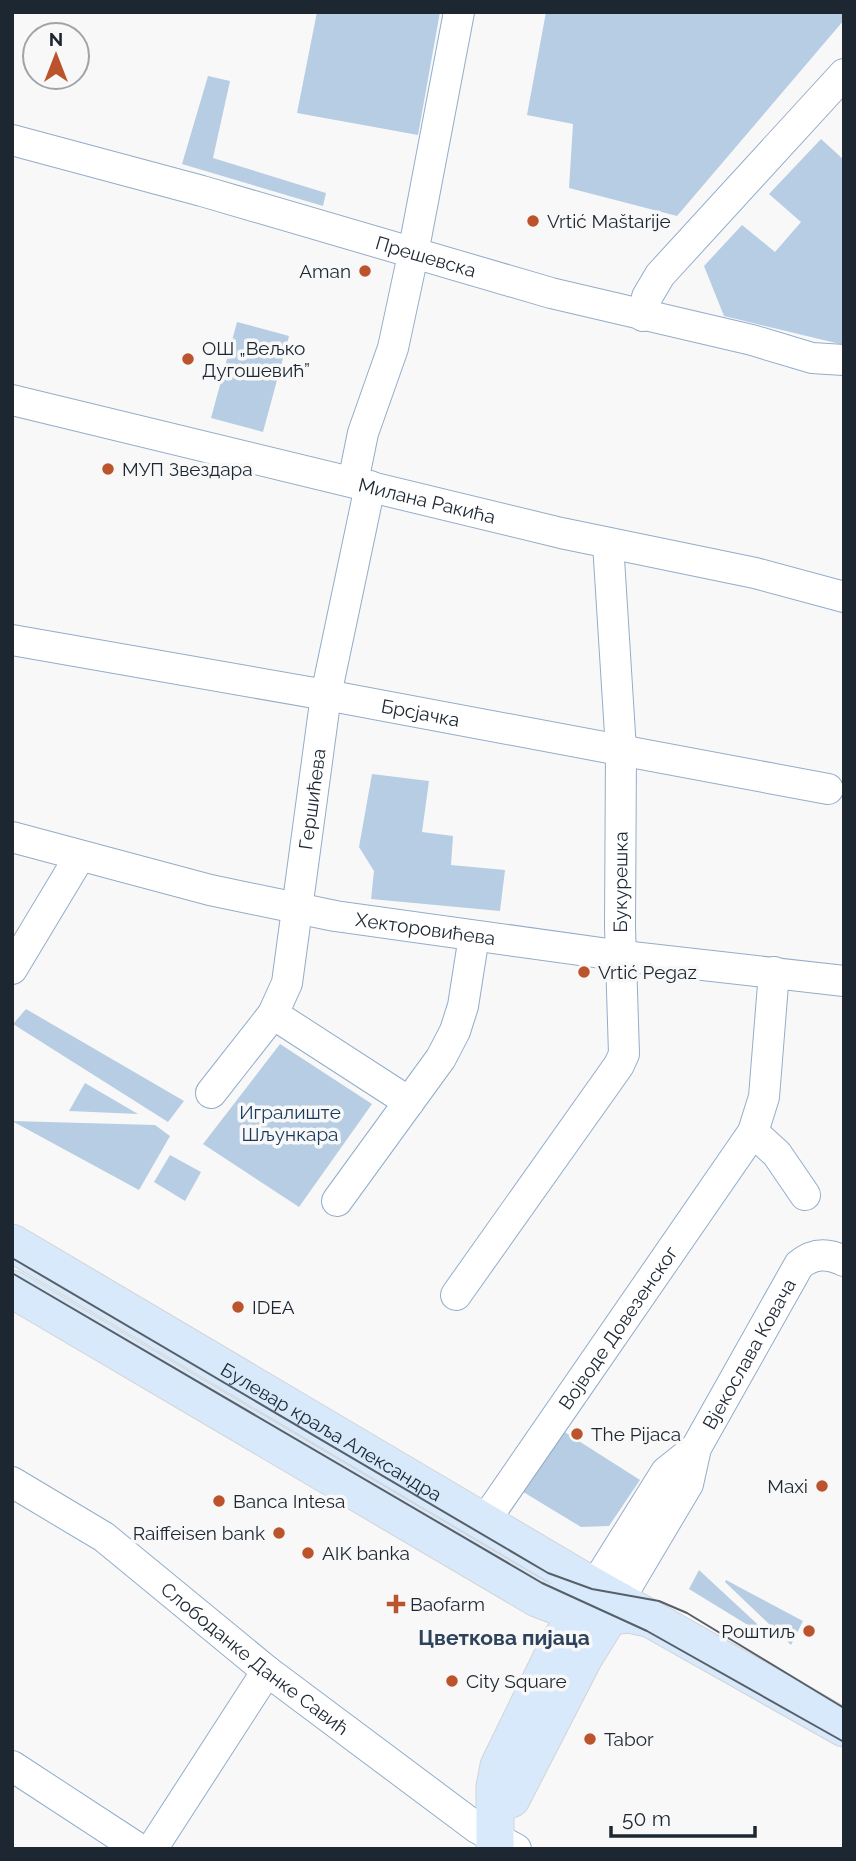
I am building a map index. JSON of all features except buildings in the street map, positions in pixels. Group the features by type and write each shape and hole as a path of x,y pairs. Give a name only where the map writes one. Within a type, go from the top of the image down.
{"main road":[{"name":"Булевар краља Александра","path":"12,1243 484,1522 597,1604"},
{"name":"Булевар краља Александра","path":"12,1289 537,1598 597,1604 652,1619 844,1728"},
{"path":"501,1841 495,1787 499,1766 559,1643 597,1604"}],"street":[{"name":"Гершићева","path":"211,1093 272,1014 287,983 326,695 361,484 363,433 393,348 414,253 459,12"},
{"path":"643,316 647,297 660,275 844,74"},
{"name":"Прешевска","path":"12,140 643,316 752,340 812,359 844,360"},
{"name":"Милана Ракића","path":"12,400 608,543 755,573 844,597"},
{"name":"Букурешка","path":"456,1294 619,1065 625,1045 620,927 621,750 608,543"},
{"name":"Брсјачка","path":"12,640 326,695 828,789"},
{"name":"Хекторовићева","path":"12,837 299,910 623,956 844,981"},
{"path":"12,969 80,856"},
{"path":"337,1201 440,1058 455,1031 463,1006 474,936"},
{"name":"Војводе Довезенског","path":"484,1522 753,1132 764,1097 774,972"},
{"path":"272,1014 409,1102"},
{"path":"753,1132 777,1154 805,1195"},
{"name":"Вјекослава Ковача","path":"597,1604 688,1484 696,1448 799,1265 807,1259 824,1255 844,1261"},
{"name":"Слободанке Данке Савић","path":"12,1482 104,1537 267,1671 501,1841"},
{"path":"152,1849 267,1671"},
{"path":"12,1766 139,1849"}],"green space":[{"path":"317,12 440,12 418,135 297,113"},
{"path":"546,12 844,12 844,20 677,216 569,188 573,124 527,115"},
{"path":"208,76 230,81 213,158 326,193 323,206 182,164"},
{"path":"821,139 844,160 844,345 724,316 704,266 742,225 775,252 801,222 769,194"},
{"path":"237,322 289,336 263,432 211,418"},
{"path":"372,774 429,781 422,832 453,836 451,865 505,870 500,911 371,899 374,871 359,847"},
{"path":"26,1009 184,1101 168,1122 13,1024"},
{"name":"Игралиште Шљункара","path":"280,1044 372,1104 299,1207 203,1144"},
{"path":"85,1083 138,1114 69,1111"},
{"path":"12,1121 155,1125 170,1136 139,1190"},
{"path":"170,1155 201,1172 185,1201 154,1182"},
{"path":"560,1429 640,1480 609,1526 581,1527 520,1490"},
{"path":"699,1570 766,1632 764,1635 689,1589"},
{"path":"726,1580 803,1621 791,1645 725,1582"}],"tram line":[{"path":"12,1258 548,1573 592,1589 659,1601 687,1613 844,1708"},
{"path":"12,1273 542,1583 647,1631 844,1742"}],"place":[{"name":"Vrtić Maštarije","path":"533,221"},
{"name":"Aman","path":"365,271"},
{"name":"ОШ „Вељко Дугошевић”","path":"188,359"},
{"name":"МУП Звездара","path":"108,469"},
{"name":"Vrtić Pegaz","path":"584,972"},
{"name":"IDEA","path":"238,1307"},
{"name":"The Pijaca","path":"577,1434"},
{"name":"Maxi","path":"822,1486"},
{"name":"Banca Intesa","path":"219,1501"},
{"name":"Raiffeisen bank","path":"279,1533"},
{"name":"AIK banka","path":"308,1553"},
{"name":"Baofarm","path":"396,1604"},
{"name":"Роштиљ","path":"809,1631"},
{"name":"City Square","path":"452,1681"},
{"name":"Tabor","path":"590,1739"}],"district":[{"name":"Цветкова пијаца","path":"504,1638"}]}
